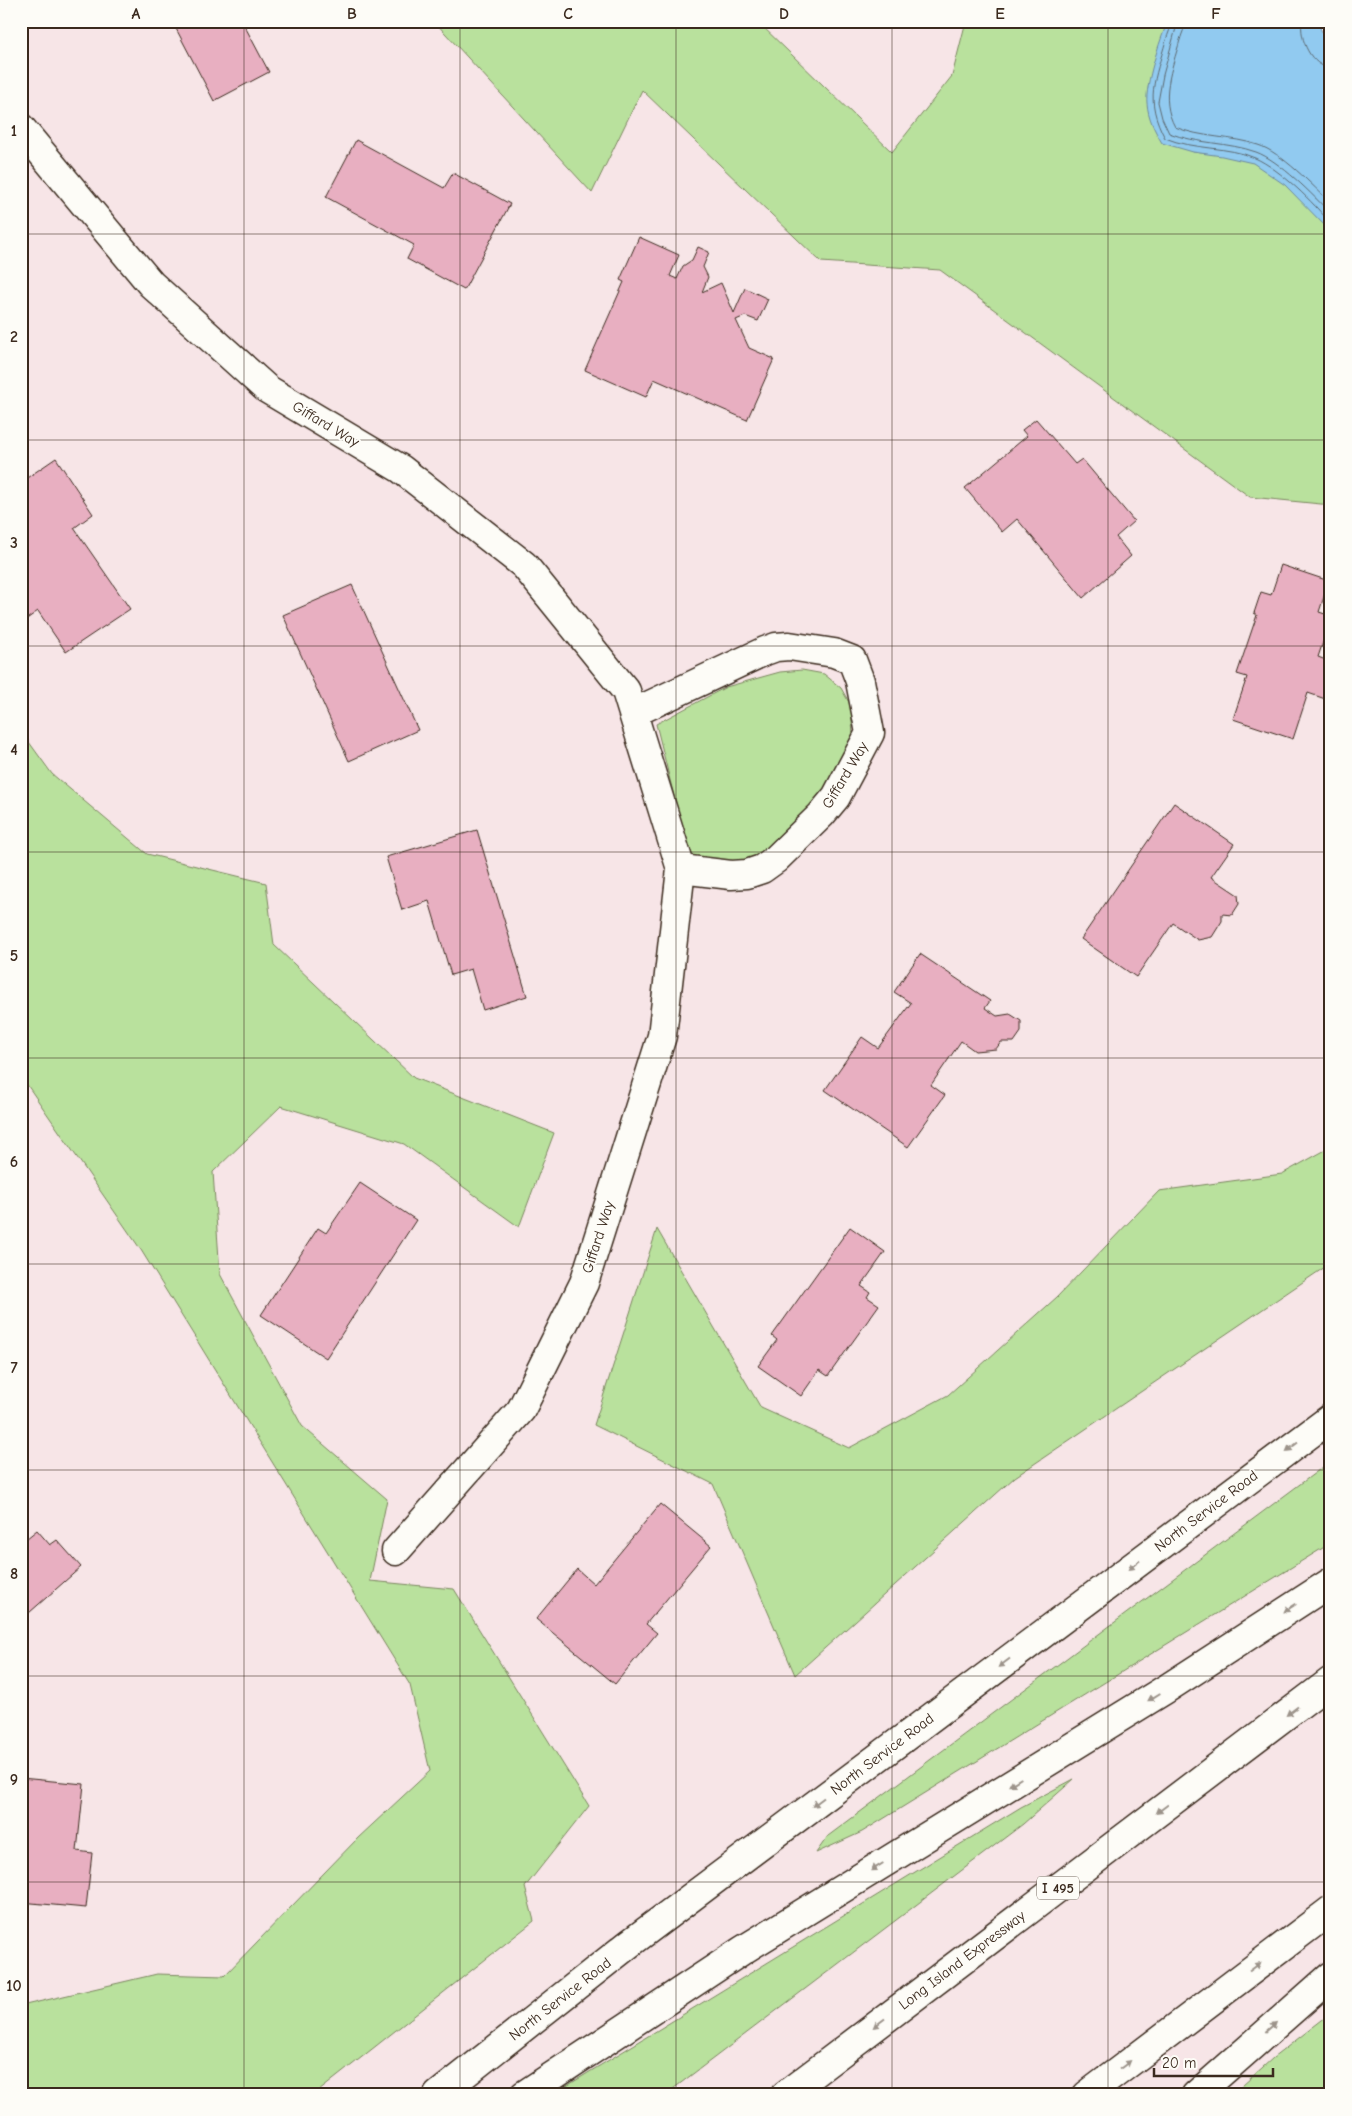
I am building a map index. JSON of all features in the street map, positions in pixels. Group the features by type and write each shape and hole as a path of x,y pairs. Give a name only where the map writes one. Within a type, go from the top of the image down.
{"main road":[{"name":"Giffard Way","path":"21,128 150,284 267,389 401,469 524,565 626,691 681,869 662,1036 584,1283 521,1410 396,1552"},
{"name":"Giffard Way","path":"633,713 765,651 783,646 834,653 848,657 855,665 860,681 870,732 836,797 821,815 776,859 762,869 747,874 731,875 681,869"},
{"name":"North Service Road","path":"438,2095 629,1944 1331,1418"},
{"path":"524,2095 744,1950 1158,1694 1331,1582"},
{"name":"Long Island Expressway","path":"785,2095 1331,1681"},
{"path":"1086,2095 1331,1910"},
{"path":"1196,2095 1331,1976"}],"green space":[{"path":"434,21 757,21 892,152 952,76 966,21 1168,21 1152,72 1193,152 1240,158 1265,169 1295,193 1331,232 1331,505 1250,497 940,270 821,262 642,90 592,193"},
{"path":"802,670 824,674 841,688 851,706 853,736 847,758 817,806 772,848 737,865 690,860 656,724 726,687 780,672"},
{"path":"21,731 52,774 147,854 266,883 274,945 414,1078 554,1133 519,1227 404,1144 281,1106 213,1172 220,1274 302,1426 387,1499 370,1581 454,1589 589,1806 525,1887 534,1921 314,2095 21,2095 21,2006 157,1974 224,1976 358,1838 430,1771 410,1685 141,1250 21,1076"},
{"path":"1331,1147 1331,1263 1015,1477 795,1675 713,1484 594,1425 657,1229 761,1408 849,1448 948,1395 1057,1297 1159,1191 1282,1174"},
{"path":"1331,1461 1331,1543 862,1832 816,1853 828,1836"},
{"path":"1074,1779 1023,1824 665,2095 552,2095 1021,1807"},
{"path":"1331,2013 1331,2095 1232,2095 1273,2058"}],"water":[{"path":"1168,21 1321,21 1320,27 1331,55 1331,232 1285,185 1253,163 1193,152 1162,143 1150,119 1147,95 1154,62"}],"building":[{"path":"172,21 242,21 269,72 214,101"},
{"path":"356,140 444,188 453,173 510,204 464,290 407,259 414,245 326,197"},
{"path":"639,237 679,255 670,276 677,279 683,266 692,260 698,247 709,252 703,267 708,277 702,292 721,283 734,313 745,288 768,299 758,321 745,316 736,320 749,348 774,359 747,420 654,379 646,397 585,370 624,282 620,280"},
{"path":"1036,419 1075,464 1082,459 1134,521 1116,537 1131,556 1083,598 1017,519 1002,532 965,488 1027,436 1022,430"},
{"path":"56,458 93,514 74,528 130,609 66,652 38,611 21,623 21,482"},
{"path":"1281,565 1329,581 1319,612 1331,616 1331,618 1318,657 1331,662 1331,701 1308,693 1293,739 1233,719 1247,677 1237,674 1257,615 1254,613 1261,592 1271,595"},
{"path":"352,585 418,730 349,761 283,615"},
{"path":"1174,803 1234,844 1211,877 1238,895 1239,904 1232,915 1222,914 1222,921 1212,937 1198,940 1173,923 1136,977 1081,939"},
{"path":"477,830 527,996 483,1010 471,969 451,975 429,901 402,910 386,857"},
{"path":"920,954 990,1001 985,1008 997,1016 1010,1014 1021,1021 1021,1032 1014,1042 1001,1042 996,1049 975,1051 961,1041 931,1085 945,1095 908,1147 825,1090 862,1037 878,1048 911,1003 894,992"},
{"path":"360,1183 416,1220 326,1358 261,1315 318,1228 326,1233"},
{"path":"850,1227 885,1252 861,1286 870,1292 867,1297 879,1305 828,1376 819,1370 801,1396 758,1366 777,1340 772,1336"},
{"path":"660,1504 711,1546 646,1624 657,1633 615,1684 536,1619 577,1569 594,1584"},
{"path":"37,1530 50,1545 57,1540 81,1567 21,1620 21,1543"},
{"path":"21,1778 84,1784 77,1851 92,1853 86,1908 21,1902"}]}
